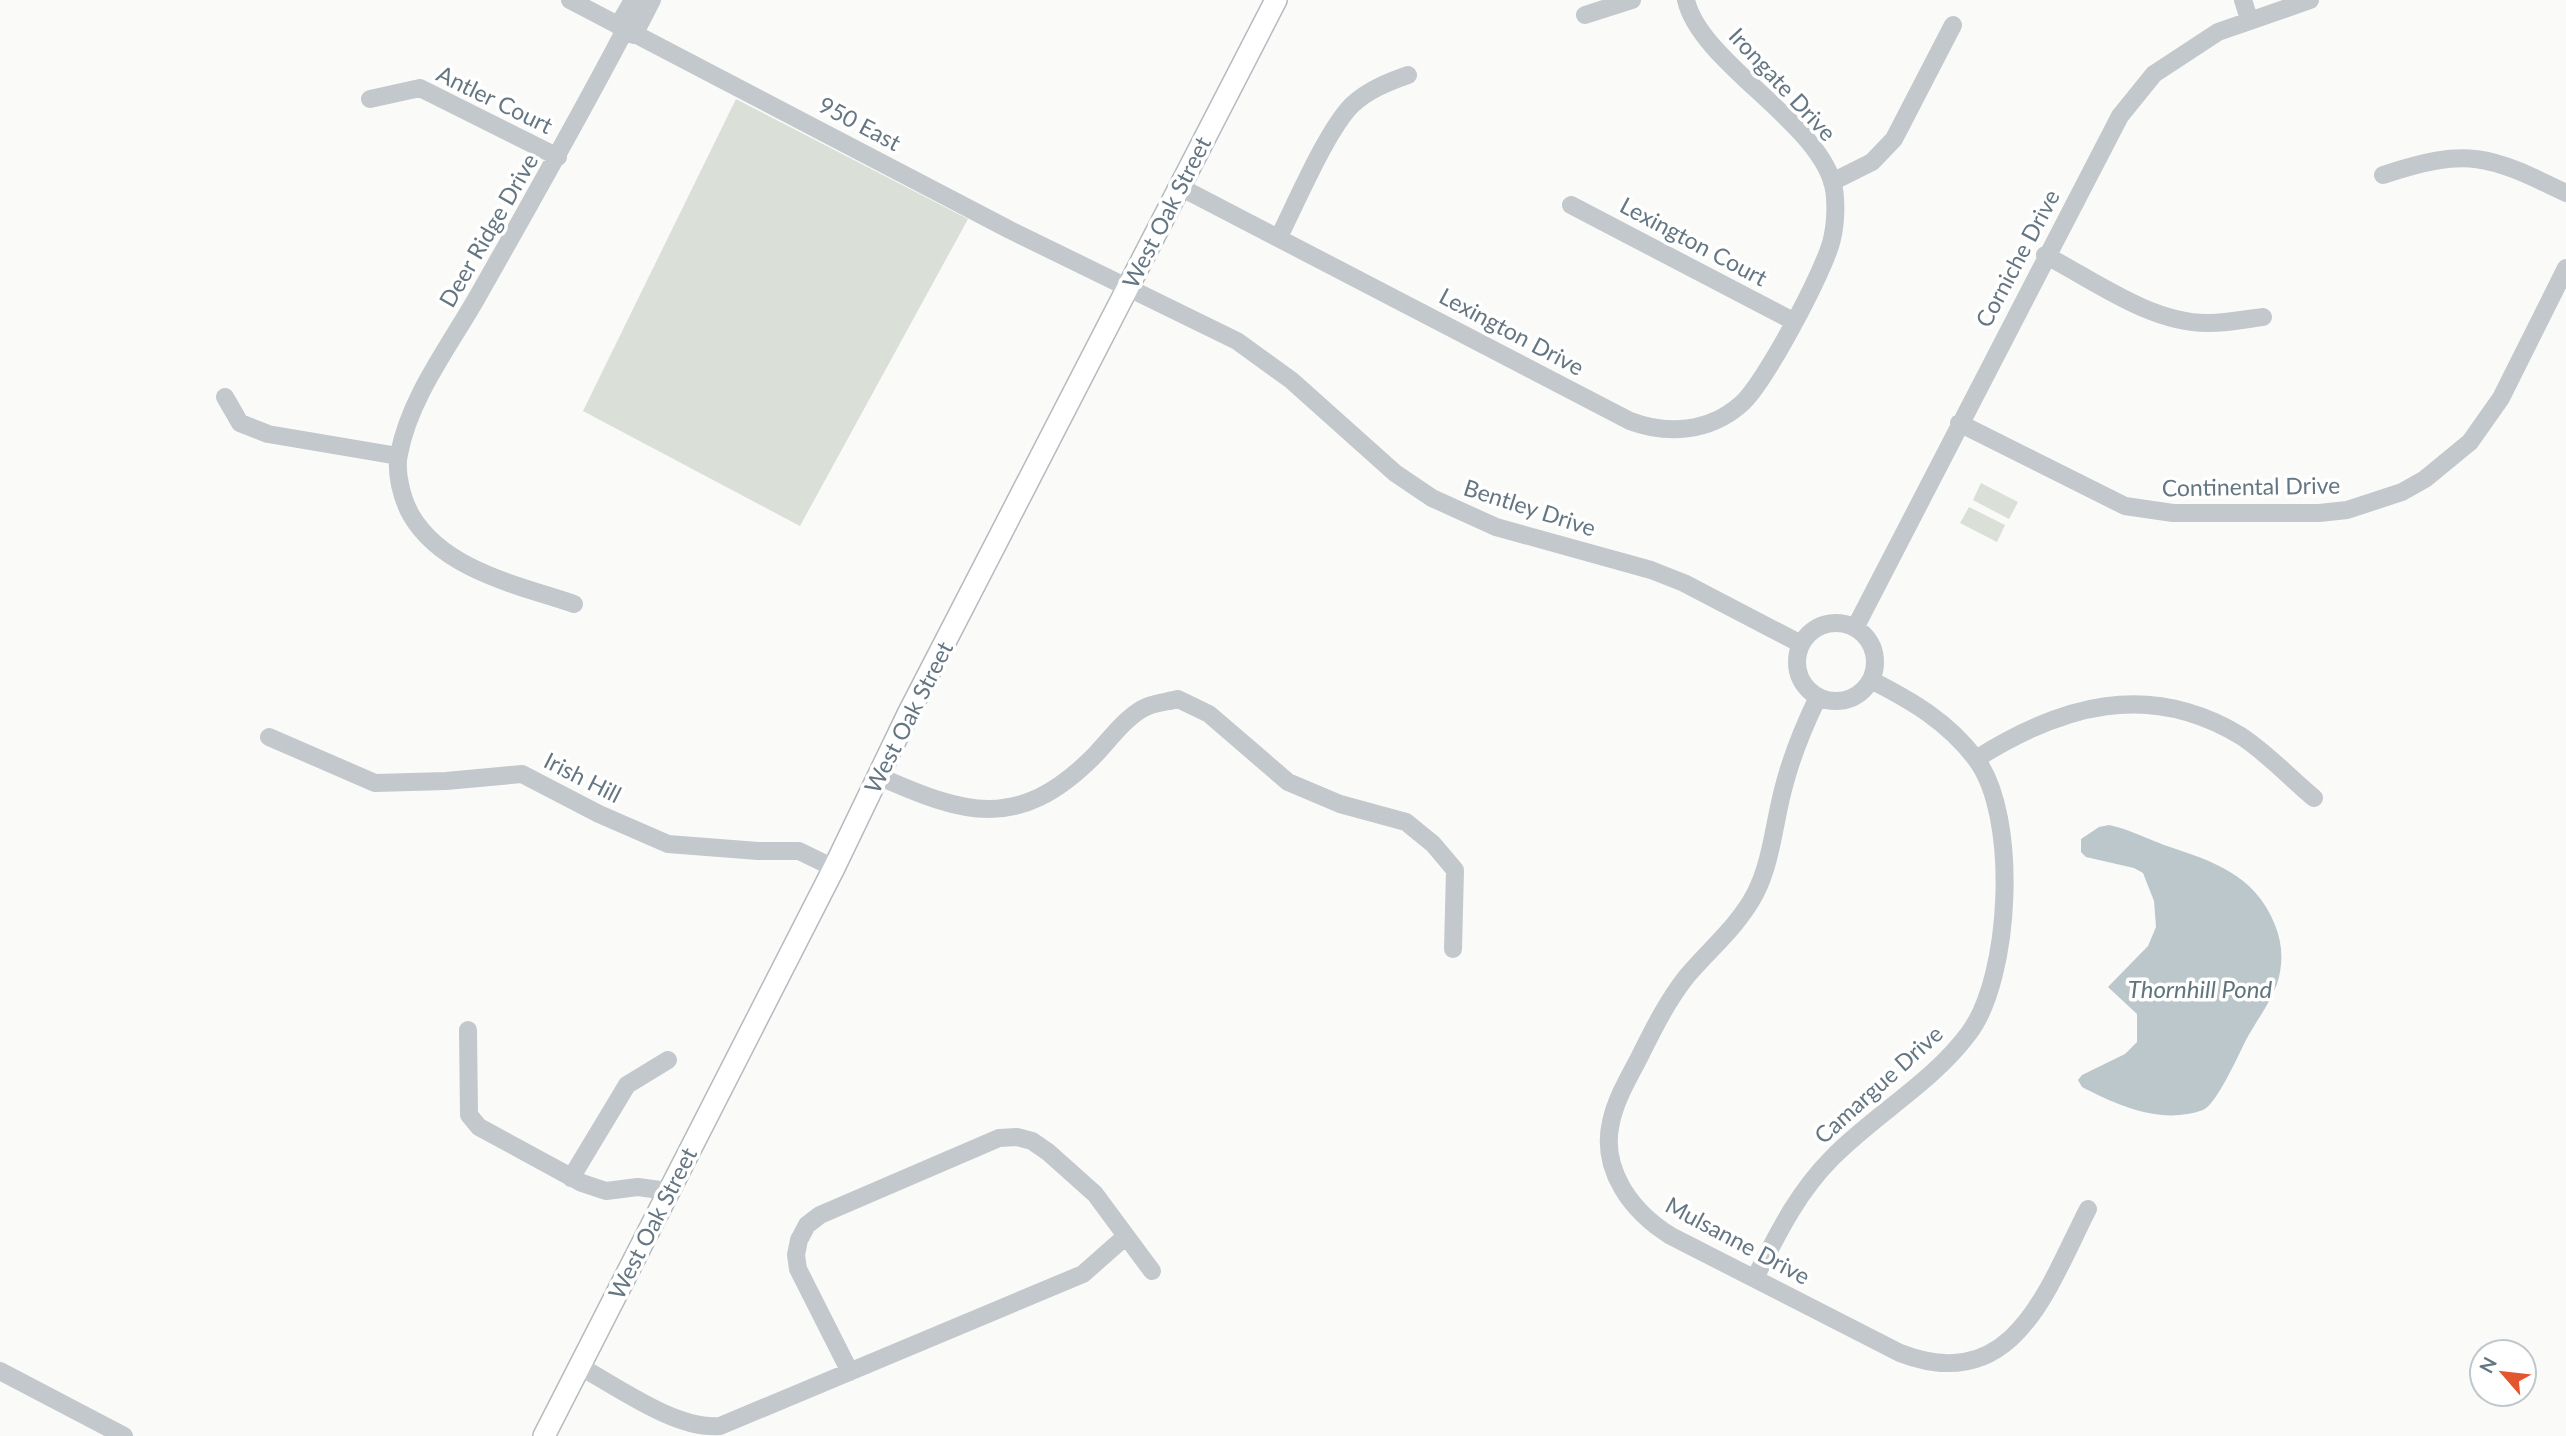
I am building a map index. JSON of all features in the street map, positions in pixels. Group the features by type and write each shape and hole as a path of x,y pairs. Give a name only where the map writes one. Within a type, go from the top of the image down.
{"main road":[{"name":"West Oak Street","path":"544,1436 1178,186 1276,0"}],"street":[{"name":"950 East","path":"570,0 1127,288"},
{"path":"626,30 633,0"},
{"path":"626,30 652,0"},
{"path":"1584,15 1632,0"},
{"name":"Irongate Drive","path":"1686,0 1688,8 1712,44 1797,130 1822,161 1832,181 1835,218 1832,241 1793,321"},
{"path":"2243,0 2249,19"},
{"name":"Corniche Drive","path":"1855,628 2045,255 2120,116 2154,74 2218,32 2249,19 2311,0"},
{"path":"1832,181 1872,162 1894,139 1953,25"},
{"name":"Deer Ridge Drive","path":"398,456 415,407 558,157 626,30"},
{"path":"1279,237 1334,132 1351,106 1379,86 1408,75"},
{"name":"Antler Court","path":"370,99 420,88 558,157"},
{"path":"2383,175 2420,163 2473,157 2502,163 2566,193"},
{"name":"Lexington Drive","path":"1178,186 1630,421 1651,429 1674,431 1698,427 1740,406 1763,377 1793,321"},
{"name":"Lexington Court","path":"1571,205 1793,321"},
{"path":"2045,255 2154,313 2180,320 2209,323 2263,317"},
{"name":"Continental Drive","path":"1959,423 2125,506 2173,513 2347,510 2402,492 2425,479 2470,442 2501,398 2566,268"},
{"name":"Bentley Drive","path":"1127,288 1237,341 1292,380 1395,473 1432,498 1496,527 1651,570 1684,583 1801,644"},
{"path":"225,397 240,423 268,434 398,456 401,489 411,515 433,544 458,562 574,604"},
{"path":"1844,624 1855,628 1868,639 1873,650 1875,659 1871,680 1862,692 1844,701 1818,697 1803,685 1798,674 1801,644 1822,626 1844,624"},
{"name":"Camargue Drive","path":"1755,1278 1787,1217 1814,1178 1846,1144 1939,1067 1983,1013 1992,990 2002,940 2003,845 1997,808 1976,759 1936,717 1871,680"},
{"name":"Mulsanne Drive","path":"1818,697 1793,754 1762,879 1738,920 1688,976 1658,1019 1622,1091 1611,1122 1609,1140 1619,1184 1639,1212 1671,1236 1899,1353 1932,1363 1968,1361 2002,1348 2032,1317 2088,1209"},
{"path":"878,776 935,801 982,811 1030,802 1079,771 1142,709 1178,699 1209,714 1288,782 1340,804 1406,822 1433,844 1455,870 1453,949"},
{"path":"1976,759 2012,736 2058,716 2115,704 2147,704 2207,719 2242,737 2314,798"},
{"name":"Irish Hill","path":"268,737 375,783 446,781 522,774 598,814 668,844 758,851 799,851 834,868"},
{"path":"468,1030 469,1115 479,1127 572,1178 606,1191 638,1187 667,1191"},
{"path":"572,1178 627,1085 668,1060"},
{"path":"850,1373 798,1269 796,1255 799,1240 807,1225 820,1215 999,1138 1017,1137 1031,1141 1048,1152 1085,1185 1152,1271"},
{"path":"579,1366 685,1423 705,1427 720,1426 1083,1274 1126,1236"},
{"path":"0,1371 124,1436"}],"shaded area":[{"path":"736,99 968,219 800,526 583,411"},
{"path":"1981,483 2018,502 2009,519 1973,500"},
{"path":"1969,507 2005,525 1997,542 1960,523"}],"water":[{"name":"Thornhill Pond","path":"2109,825 2199,857 2230,872 2256,893 2277,931 2281,948 2278,981 2220,1090 2203,1110 2172,1115 2141,1111 2096,1094 2082,1087 2078,1080 2082,1075 2125,1054 2137,1042 2137,1014 2108,987 2148,946 2156,927 2154,901 2143,873 2134,868 2086,857 2081,852 2081,839 2099,827"}]}
